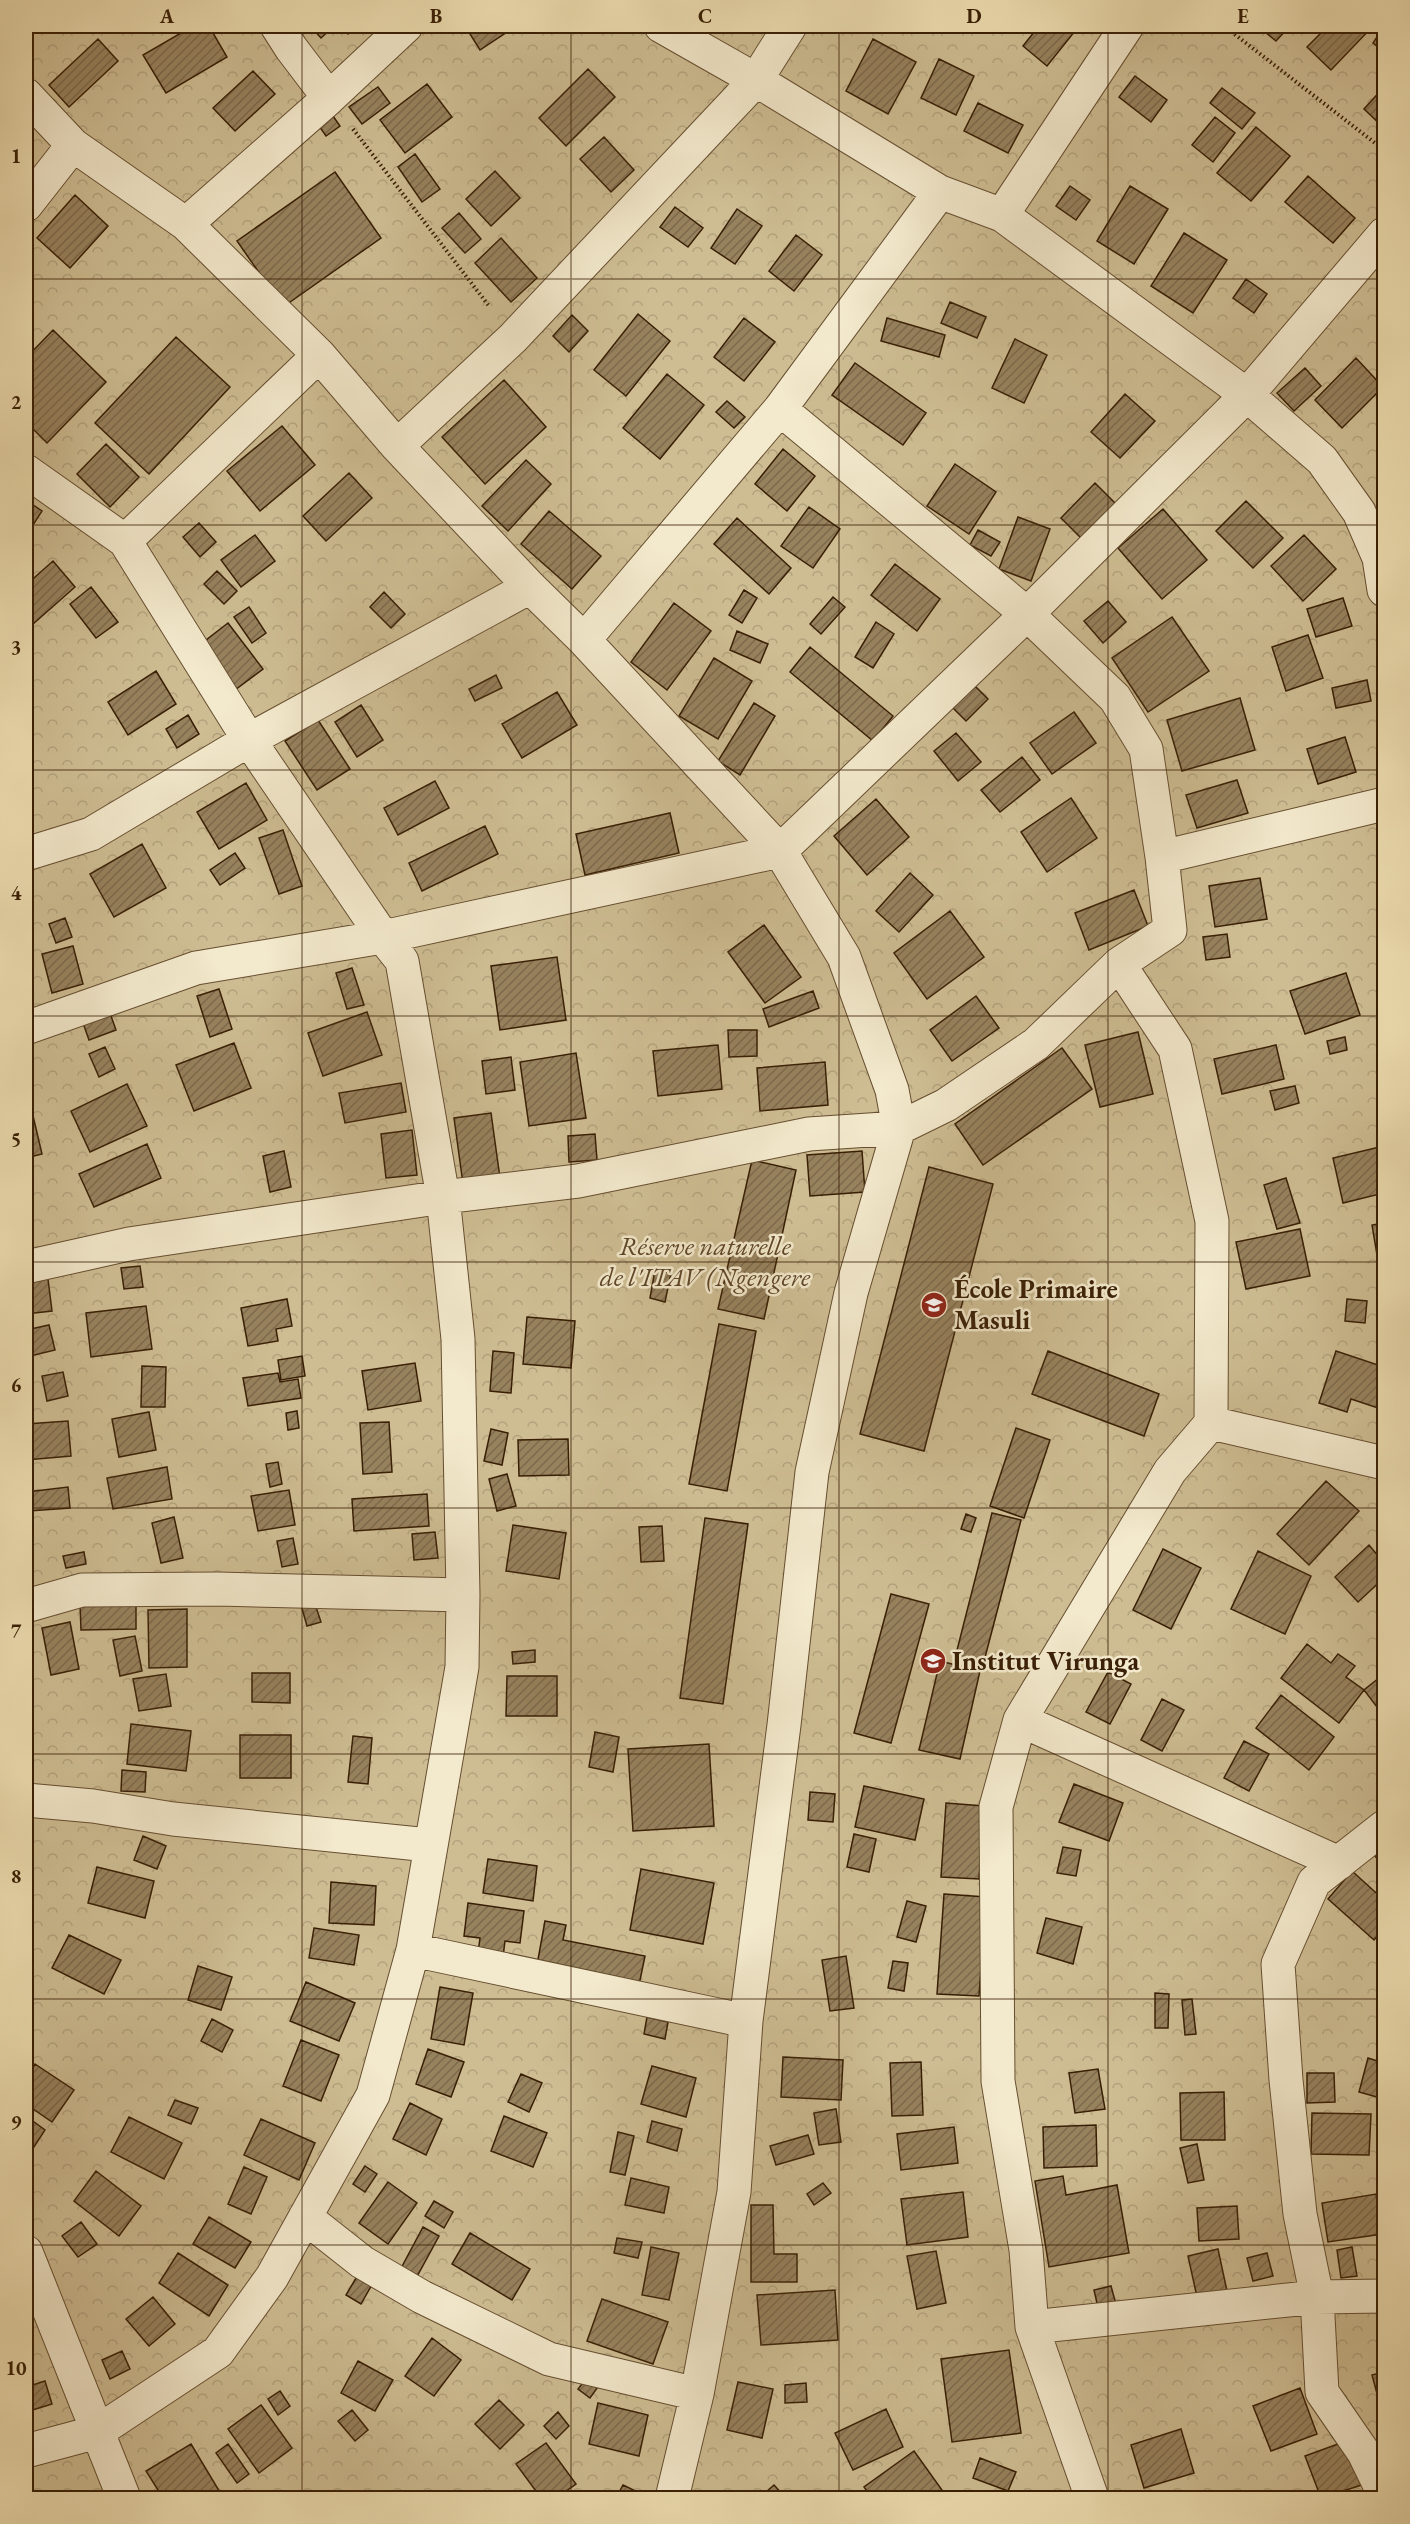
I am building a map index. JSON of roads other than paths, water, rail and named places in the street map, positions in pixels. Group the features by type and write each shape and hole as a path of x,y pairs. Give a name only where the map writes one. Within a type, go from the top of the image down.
{"street":[{"path":"277,26 329,98"},
{"path":"186,224 329,98 406,26"},
{"path":"661,26 756,80 940,192 1002,215 1247,395 1322,460 1359,512 1379,558 1384,590"},
{"path":"397,446 513,338 756,80 790,26"},
{"path":"1002,215 1127,26"},
{"path":"26,94 73,145 186,224 319,355 397,446 530,587 584,640 780,851 844,957 892,1090 899,1128 850,1293 812,1472 784,1725 746,2021 734,2192 697,2394 672,2499"},
{"path":"26,205 73,145"},
{"path":"584,640 780,409 940,192"},
{"path":"26,1028 196,968 383,937 780,851 1027,614 1247,395 1384,234"},
{"path":"125,541 319,355"},
{"path":"26,1267 129,1244 443,1197 578,1181 809,1134 899,1128 946,1105 1036,1044 1119,964 1170,930 1146,749 1115,698 1027,614 780,409"},
{"path":"26,471 125,541 249,740 383,937 402,961 443,1197 458,1339 463,1595 462,1667 450,1747 429,1845 413,1950 373,2095 272,2277 218,2352 97,2433 26,2451"},
{"path":"26,854 91,834 249,740 530,587"},
{"path":"1162,857 1384,804"},
{"path":"1092,2499 1032,2327 1026,2250 998,2081 996,1807 1020,1720 1170,1472 1211,1423 1212,1221 1175,1049 1119,964"},
{"path":"1211,1423 1384,1463"},
{"path":"26,1606 82,1590 218,1589 463,1595"},
{"path":"1020,1720 1339,1863"},
{"path":"26,1800 93,1806 173,1819 429,1845"},
{"path":"1384,1827 1314,1882 1278,1964 1286,2080 1300,2214 1317,2297 1322,2392 1364,2452 1384,2494"},
{"path":"413,1950 746,2021"},
{"path":"305,2217 362,2262 422,2297 549,2359 697,2394"},
{"path":"26,2252 124,2499"},
{"path":"1032,2327 1317,2297 1384,2296"}],"place":[{"name":"École Primaire Masuli","path":"934,1305"},
{"name":"Institut Virunga","path":"933,1661"}],"park label":[{"name":"Réserve naturelle de l'ITAV (Ngengere","path":"705,1262"}]}
